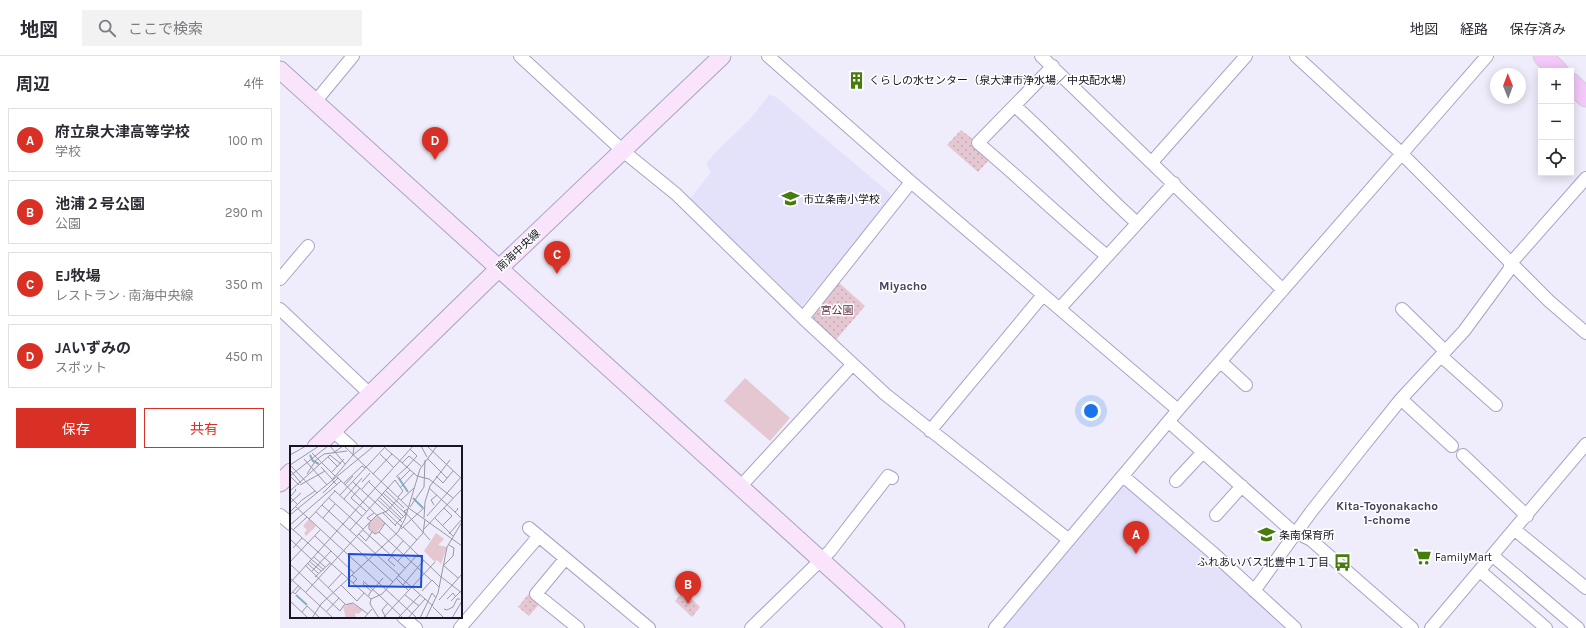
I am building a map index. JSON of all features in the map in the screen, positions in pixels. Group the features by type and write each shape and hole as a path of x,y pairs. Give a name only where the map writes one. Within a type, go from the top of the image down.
{"main road":[{"path":"1543,56 1555,68"},
{"path":"1574,86 1586,97"}],"street":[{"path":"315,102 353,56"},
{"path":"520,56 624,151 676,194 852,365 930,431 1069,540"},
{"name":"南海中央線","path":"317,446 498,269 624,151 722,56"},
{"path":"768,56 911,182 1178,410"},
{"path":"1041,56 1283,290"},
{"path":"1152,162 1246,56"},
{"path":"1296,56 1401,154 1511,264 1586,333"},
{"path":"995,628 1178,410 1487,56"},
{"path":"1053,66 978,143 1032,189 1061,218 1107,256"},
{"path":"280,70 896,628"},
{"path":"1015,106 1058,146 1090,180 1137,223"},
{"path":"1254,591 1296,533 1401,399 1464,331 1511,264 1586,178"},
{"path":"803,318 911,182"},
{"path":"1060,308 1174,183"},
{"path":"280,279 308,246"},
{"path":"930,431 1043,295"},
{"path":"280,309 370,394"},
{"path":"1402,309 1443,354 1473,392 1496,405"},
{"path":"1221,362 1246,384"},
{"path":"740,487 852,365"},
{"path":"1401,399 1452,446"},
{"path":"1169,422 1296,533 1311,540 1412,628"},
{"path":"333,431 350,446"},
{"path":"1431,628 1516,530 1586,444"},
{"path":"1176,482 1203,452"},
{"path":"1463,455 1527,516"},
{"path":"280,483 290,473"},
{"path":"751,628 830,551 888,476 892,478"},
{"path":"1123,476 1295,628"},
{"path":"1216,515 1242,486"},
{"path":"280,515 290,523"},
{"path":"529,528 649,628"},
{"path":"1516,530 1586,588"},
{"path":"460,628 539,536"},
{"path":"1493,556 1578,628"},
{"path":"565,559 536,594 578,628"},
{"path":"1480,571 1546,628"},
{"path":"404,618 416,628"}],"shaded area":[{"name":"市立条南小学校","path":"769,95 776,97 893,196 801,308 688,202 711,172 706,164 715,153 752,117"},
{"path":"1120,486 1131,486 1290,628 1003,628"}],"green space":[{"path":"961,130 974,140 971,144 990,159 978,172 947,145"},
{"name":"宮公園","path":"836,280 865,306 835,341 809,314"},
{"path":"745,378 790,418 770,441 724,401"},
{"path":"531,591 542,601 529,616 518,607"},
{"path":"684,591 700,607 692,617 675,601"}],"place":[{"name":"くらしの水センター（泉大津市浄水場／中央配水場）","path":"856,80"},
{"name":"JAいずみの","path":"435,160"},
{"name":"市立条南小学校","path":"790,199"},
{"name":"EJ牧場","path":"557,274"},
{"name":"条南保育所","path":"1266,535"},
{"name":"府立泉大津高等学校","path":"1136,554"},
{"name":"FamilyMart","path":"1422,557"},
{"name":"ふれあいバス北豊中１丁目","path":"1342,562"},
{"name":"池浦２号公園","path":"688,604"}],"district":[{"name":"Miyacho","path":"903,286"},
{"name":"Kita-Toyonakacho 1-chome","path":"1387,513"}]}
